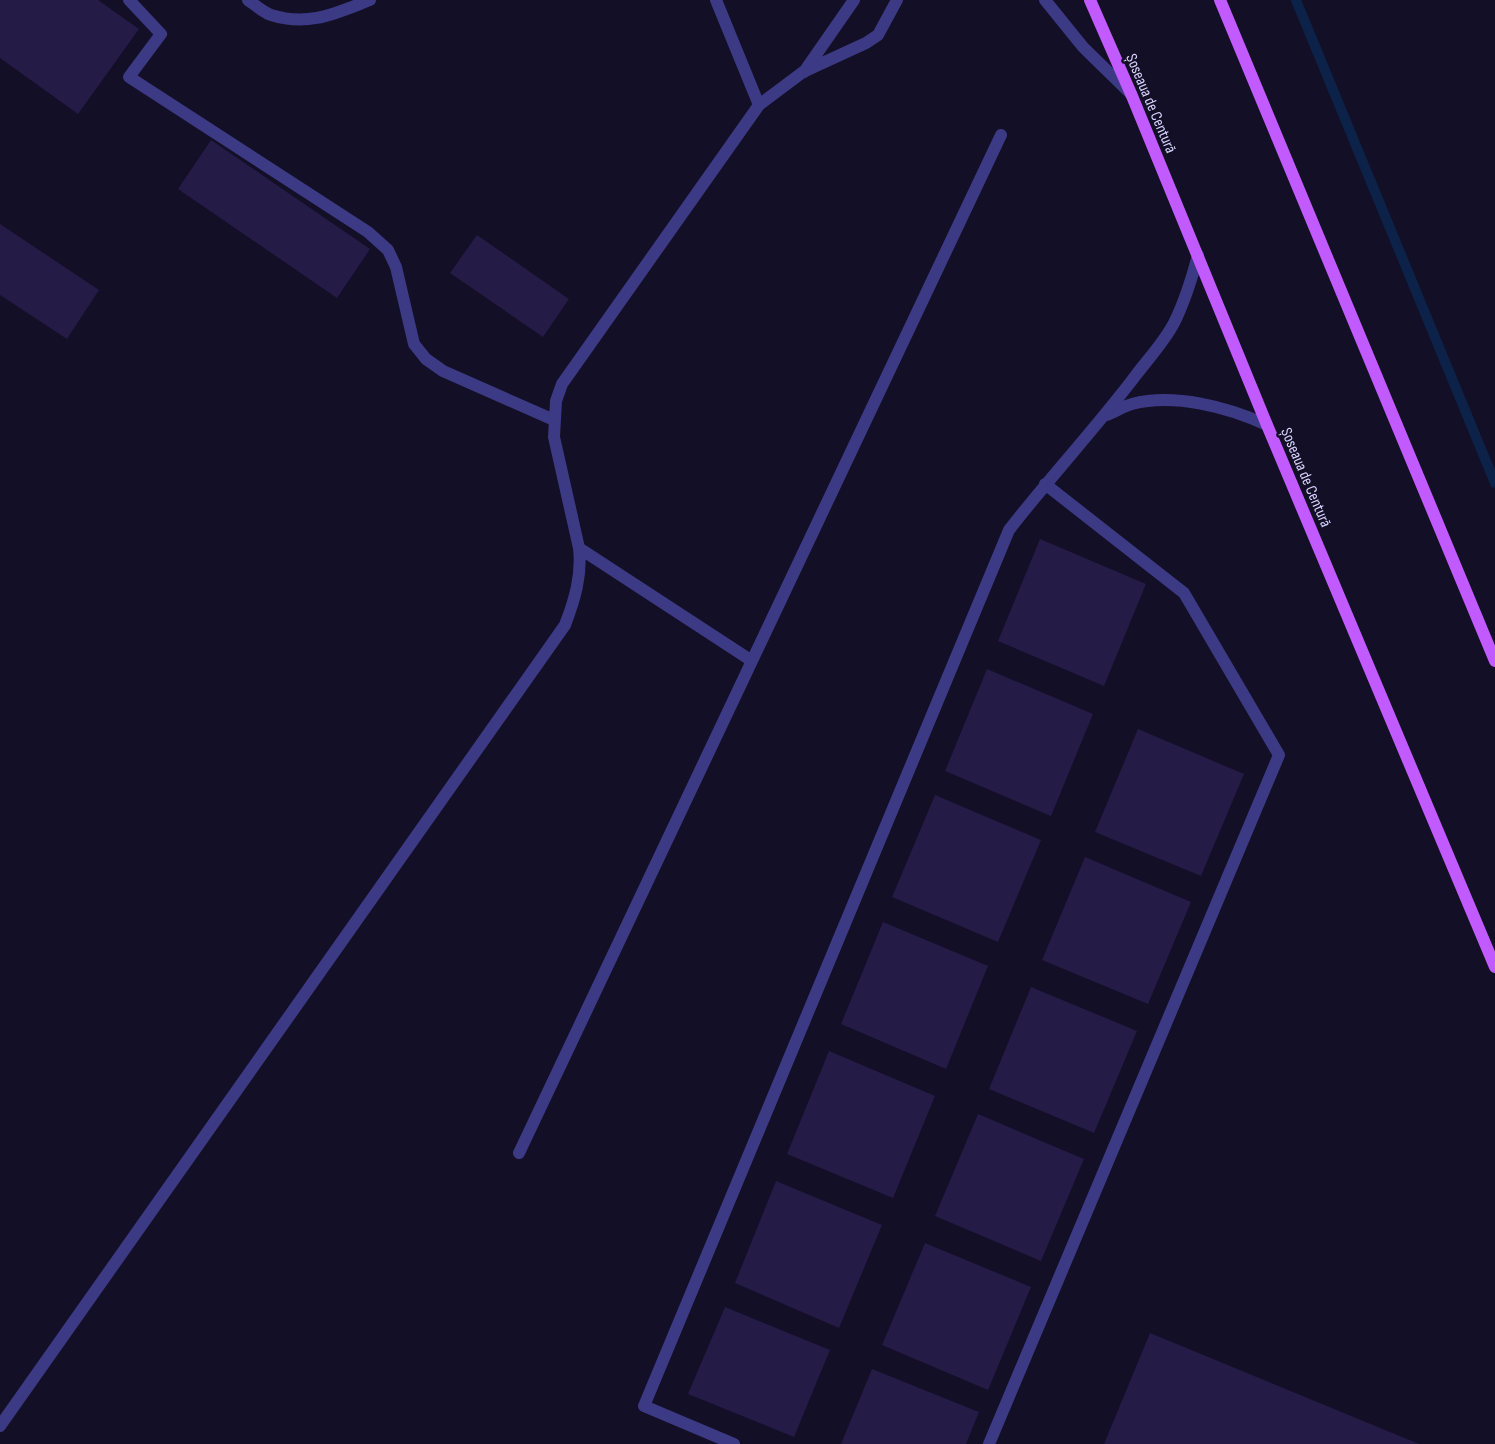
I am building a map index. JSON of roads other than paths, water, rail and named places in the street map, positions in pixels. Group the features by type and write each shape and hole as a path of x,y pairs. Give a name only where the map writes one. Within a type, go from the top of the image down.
{"main road":[{"name":"Șoseaua de Centură","path":"1090,0 1132,96 1267,424 1495,967"},
{"path":"1220,0 1495,661"}],"lane":[{"path":"129,0 161,34 129,77 368,232 388,250 396,267 414,344 426,359 444,371 554,420"},
{"path":"248,0 270,14 294,19 325,18 370,0"},
{"path":"716,0 759,105"},
{"path":"803,72 854,0"},
{"path":"0,1426 565,625 572,607 581,565 579,548 554,437 556,401 562,384 759,105 803,72 866,43 878,34 894,4 906,0"},
{"path":"1045,0 1083,47 1132,96"},
{"path":"519,1153 1001,135"},
{"path":"734,1444 644,1406 1009,530 1045,484 1105,416 1162,343 1174,323 1192,279 1198,255"},
{"path":"1105,416 1132,404 1158,401 1191,402 1237,413 1267,424"},
{"path":"989,1444 1279,755 1184,593 1045,484"},
{"path":"579,548 752,661"}],"waterway":[{"path":"1296,0 1495,483"}]}
